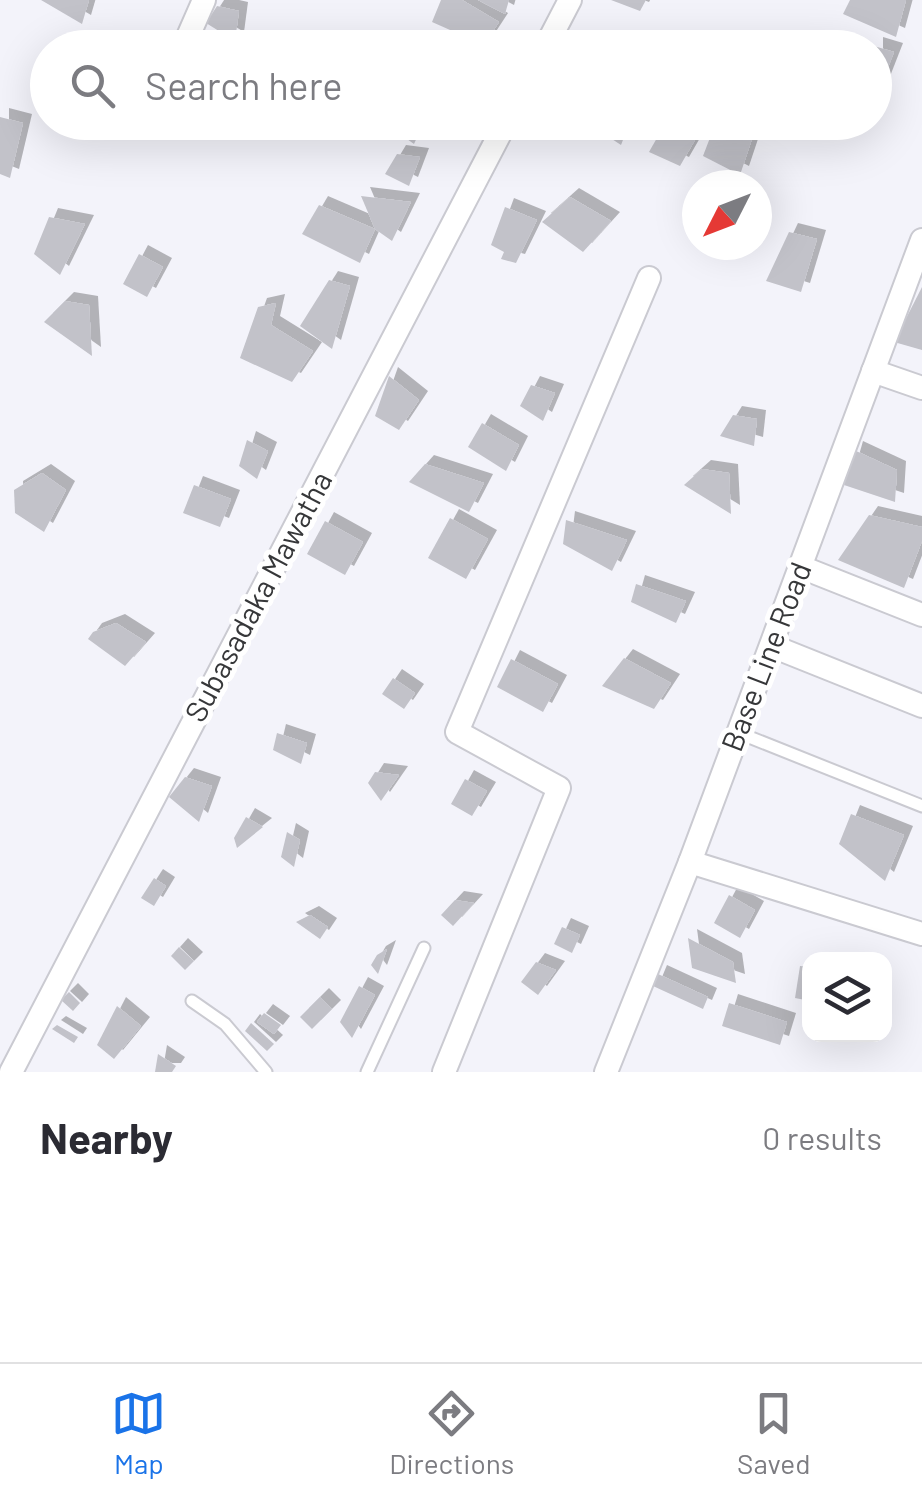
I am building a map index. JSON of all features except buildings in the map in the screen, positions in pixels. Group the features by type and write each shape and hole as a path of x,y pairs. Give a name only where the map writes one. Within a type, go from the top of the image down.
{"street":[{"path":"191,30 204,0"},
{"path":"555,30 570,0"},
{"name":"Subasadaka Mawatha","path":"11,1072 497,140"},
{"name":"Base Line Road","path":"606,1072 690,862 922,240"},
{"path":"444,1072 559,788 457,732 648,278"},
{"path":"874,371 922,388"},
{"path":"802,566 922,615"},
{"path":"772,646 922,706"},
{"path":"690,862 922,934"},
{"path":"0,1041 23,1050"}],"lane":[{"path":"739,732 922,806"},
{"path":"367,1072 424,948"},
{"path":"192,1000 225,1024 266,1072"}]}
